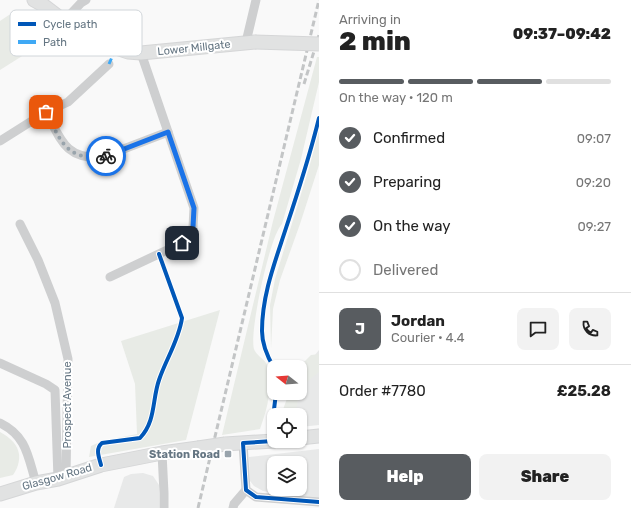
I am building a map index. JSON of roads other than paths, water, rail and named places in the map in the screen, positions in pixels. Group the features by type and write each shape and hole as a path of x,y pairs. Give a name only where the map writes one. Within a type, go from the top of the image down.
{"main road":[{"name":"Lower Millgate","path":"34,0 43,4 50,10"},
{"name":"Lower Millgate","path":"142,53 250,42 319,44"},
{"path":"307,437 319,436"},
{"name":"Glasgow Road","path":"0,494 36,483 62,478 101,465 162,453 225,444 267,441"}],"street":[{"path":"74,10 86,0"},
{"path":"250,42 256,0"},
{"path":"110,277 182,243 193,227 194,208 142,56"},
{"path":"0,141 46,112 68,102 109,64"},
{"path":"46,112 64,144 70,151 80,156 91,158 100,158 168,132"},
{"name":"Prospect Avenue","path":"20,224 38,260 55,303 68,359 62,478"},
{"path":"0,363 56,390 62,478"},
{"path":"0,423 11,429 24,442 36,483"},
{"path":"233,508 234,504 246,490 243,443"},
{"path":"162,453 164,508"},
{"path":"246,490 256,497 319,502"}],"railway":[{"path":"198,508 319,0"},
{"path":"304,84 319,35"}],"place":[{"name":"Station Road","path":"228,454"}]}
